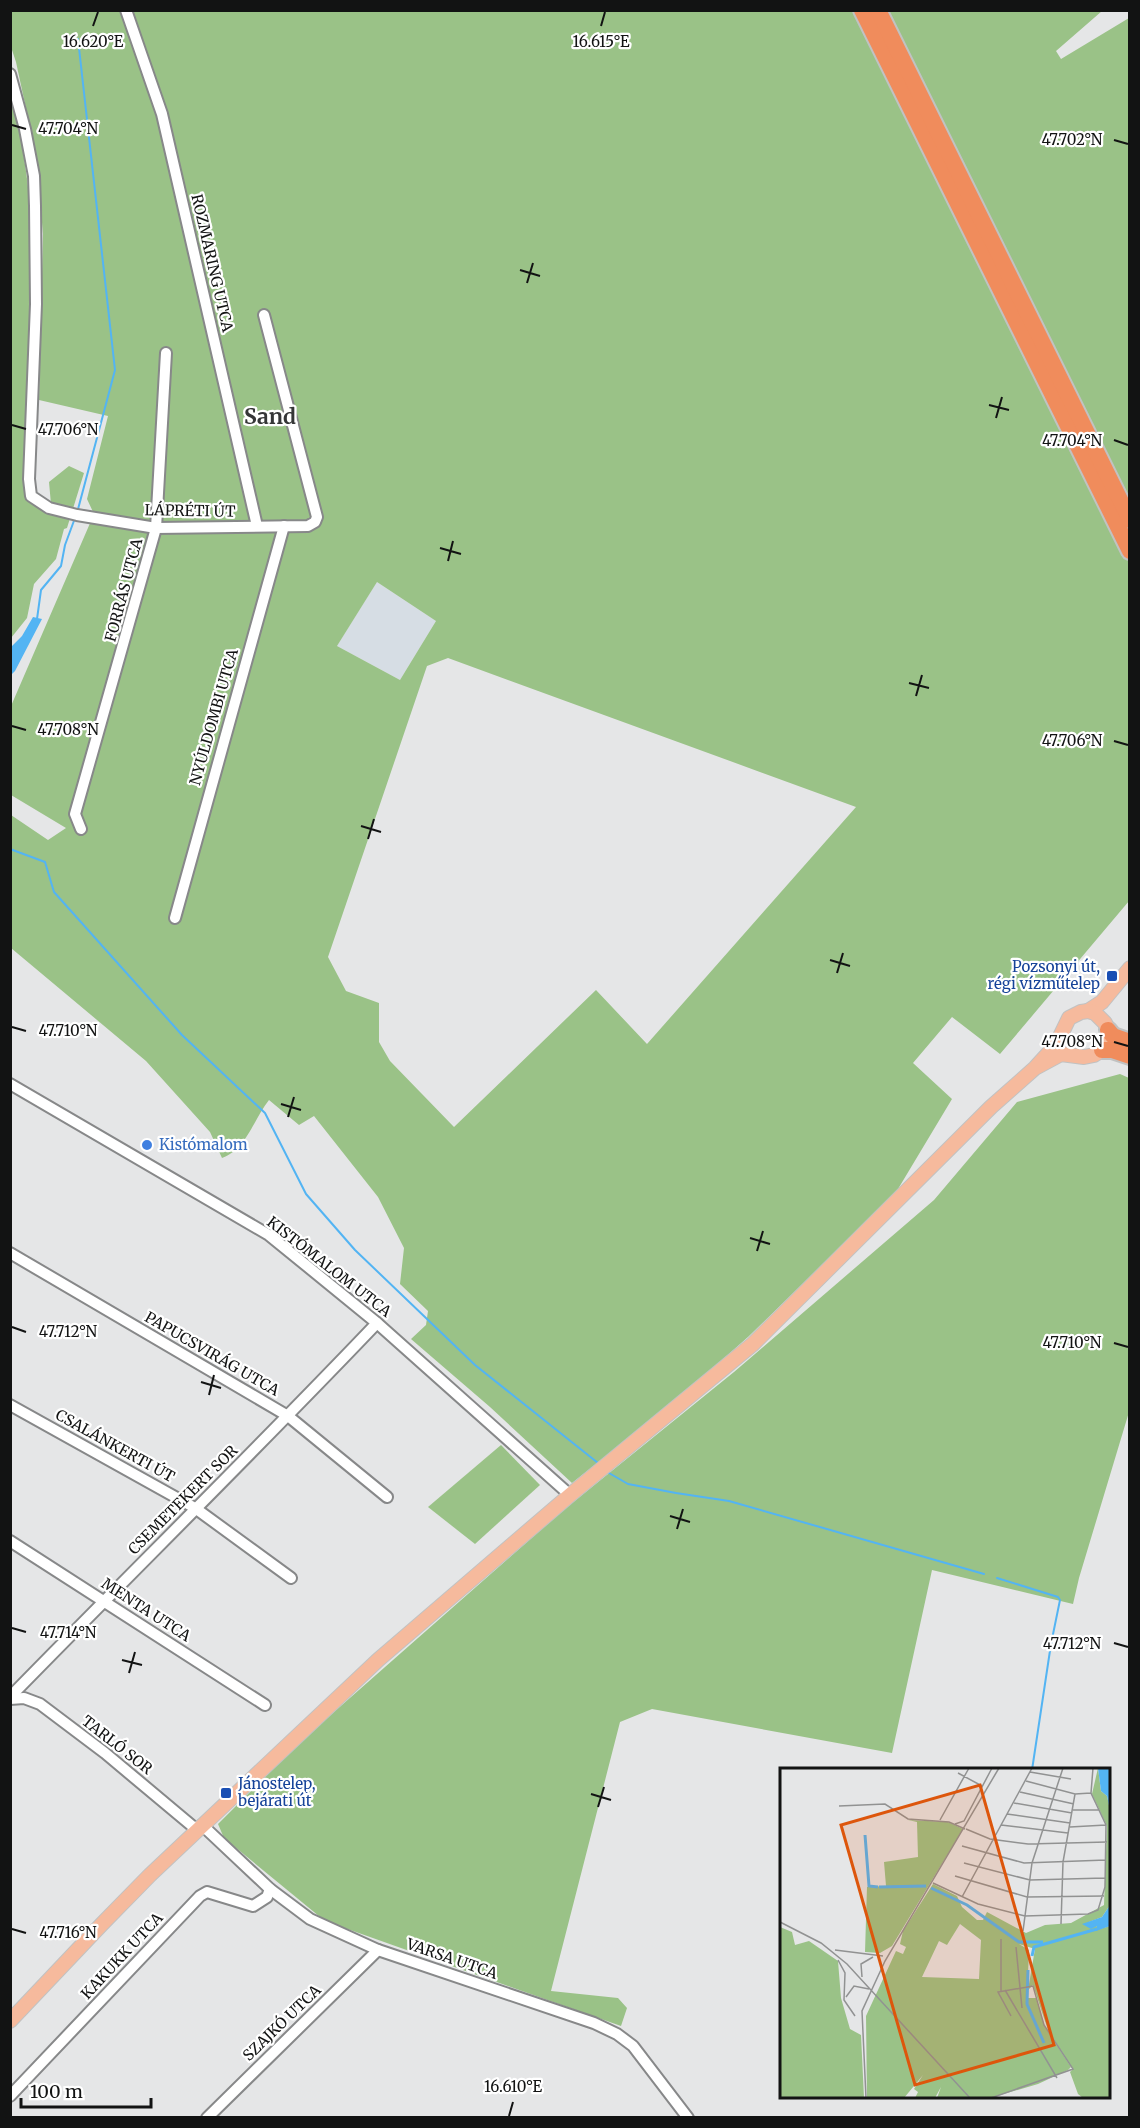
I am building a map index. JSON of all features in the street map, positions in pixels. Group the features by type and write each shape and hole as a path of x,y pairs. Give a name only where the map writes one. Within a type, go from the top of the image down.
{"highway":[{"path":"868,11 1130,520"},
{"path":"884,40 1130,551"},
{"path":"1106,1026 1113,1036 1130,1042"},
{"path":"1102,1050 1112,1050 1130,1056"}],"main road":[{"path":"10,2021 199,1827 378,1660 570,1495 753,1344 991,1107 1035,1068 1056,1045 1069,1018 1088,1011 1102,1002 1130,968"},
{"path":"1035,1068 1061,1054 1075,1054 1084,1057 1102,1050 1106,1044 1109,1005 1116,986"},
{"path":"1088,1011 1095,1013 1106,1026"},
{"path":"1063,1033 1065,1043 1075,1054"}],"street":[{"name":"ROZMARING UTCA","path":"126,10 162,114 257,526"},
{"name":"LÁPRÉTI ÚT","path":"10,74 25,129 34,176 35,196 36,304 29,479 31,496 49,508 76,515 156,528 308,526 316,520 264,315"},
{"name":"FORRÁS UTCA","path":"81,828 75,814 156,528 166,353"},
{"name":"NYÚLDOMBI UTCA","path":"175,918 284,526"},
{"name":"KISTÓMALOM UTCA","path":"10,1084 269,1235 377,1323 570,1495"},
{"name":"PAPUCSVIRÁG UTCA","path":"10,1253 288,1416 387,1497"},
{"name":"CSEMETEKERT SOR","path":"10,1698 377,1323"},
{"name":"CSALÁNKERTI ÚT","path":"10,1405 195,1508 291,1578"},
{"name":"MENTA UTCA","path":"10,1541 265,1705"},
{"name":"TARLÓ SOR","path":"10,1698 24,1698 40,1704 199,1827"},
{"name":"VARSA UTCA","path":"199,1827 270,1889 310,1919 378,1950 594,2023 616,2034 633,2046 688,2118"},
{"name":"KAKUKK UTCA","path":"10,2096 200,1896 207,1892 253,1906 267,1897 270,1889"},
{"name":"SZAJKÓ UTCA","path":"207,2118 378,1950"}],"shaded area":[{"path":"377,582 436,621 400,680 337,646"}],"green space":[{"path":"11,10 1102,11 1056,51 1061,59 1129,18 1129,901 1000,1054 952,1017 913,1063 952,1099 895,1194 748,1337 671,1405 572,1483 490,1407 411,1339 426,1325 428,1311 400,1284 404,1248 378,1197 314,1116 299,1125 269,1100 244,1141 231,1154 222,1158 210,1132 146,1061 11,948 11,815 48,840 66,828 11,795 11,706 94,514 87,499 108,416 39,400 43,234 36,155 11,47","holes":["377,582 436,621 400,680 337,646","448,658 856,807 647,1044 596,990 454,1127 390,1061 379,1042 379,1003 346,991 328,957 427,666"]},
{"path":"10,93 29,192 33,242 33,344 25,495 34,505 52,515 49,482 69,466 84,473 56,559 34,584 27,618 11,638"},
{"path":"1120,1074 1129,1078 1129,1412 1073,1604 932,1570 892,1753 652,1709 620,1722 551,1991 618,1998 627,2008 621,2026 325,1921 224,1838 218,1824 301,1741 561,1512 734,1372 934,1200 1017,1102"},
{"path":"501,1445 540,1485 475,1544 428,1507"}],"water":[{"path":"33,617 42,619 11,675 11,647 22,636"}],"waterway":[{"path":"77,513 115,370 78,39"},
{"path":"37,619 41,590 61,566 65,545 75,518"},
{"path":"10,849 45,862 54,892 182,1035 265,1113 306,1194 355,1250 475,1365 598,1463"},
{"path":"609,1473 628,1484 729,1501 984,1574"},
{"path":"997,1578 1058,1597 1060,1600 1032,1768"}],"place":[{"name":"Pozsonyi út, régi vízműtelep","path":"1112,976"},
{"name":"Kistómalom","path":"147,1145"},
{"name":"Jánostelep, bejárati út","path":"226,1793"}],"district":[{"name":"Sand","path":"270,417"}]}
